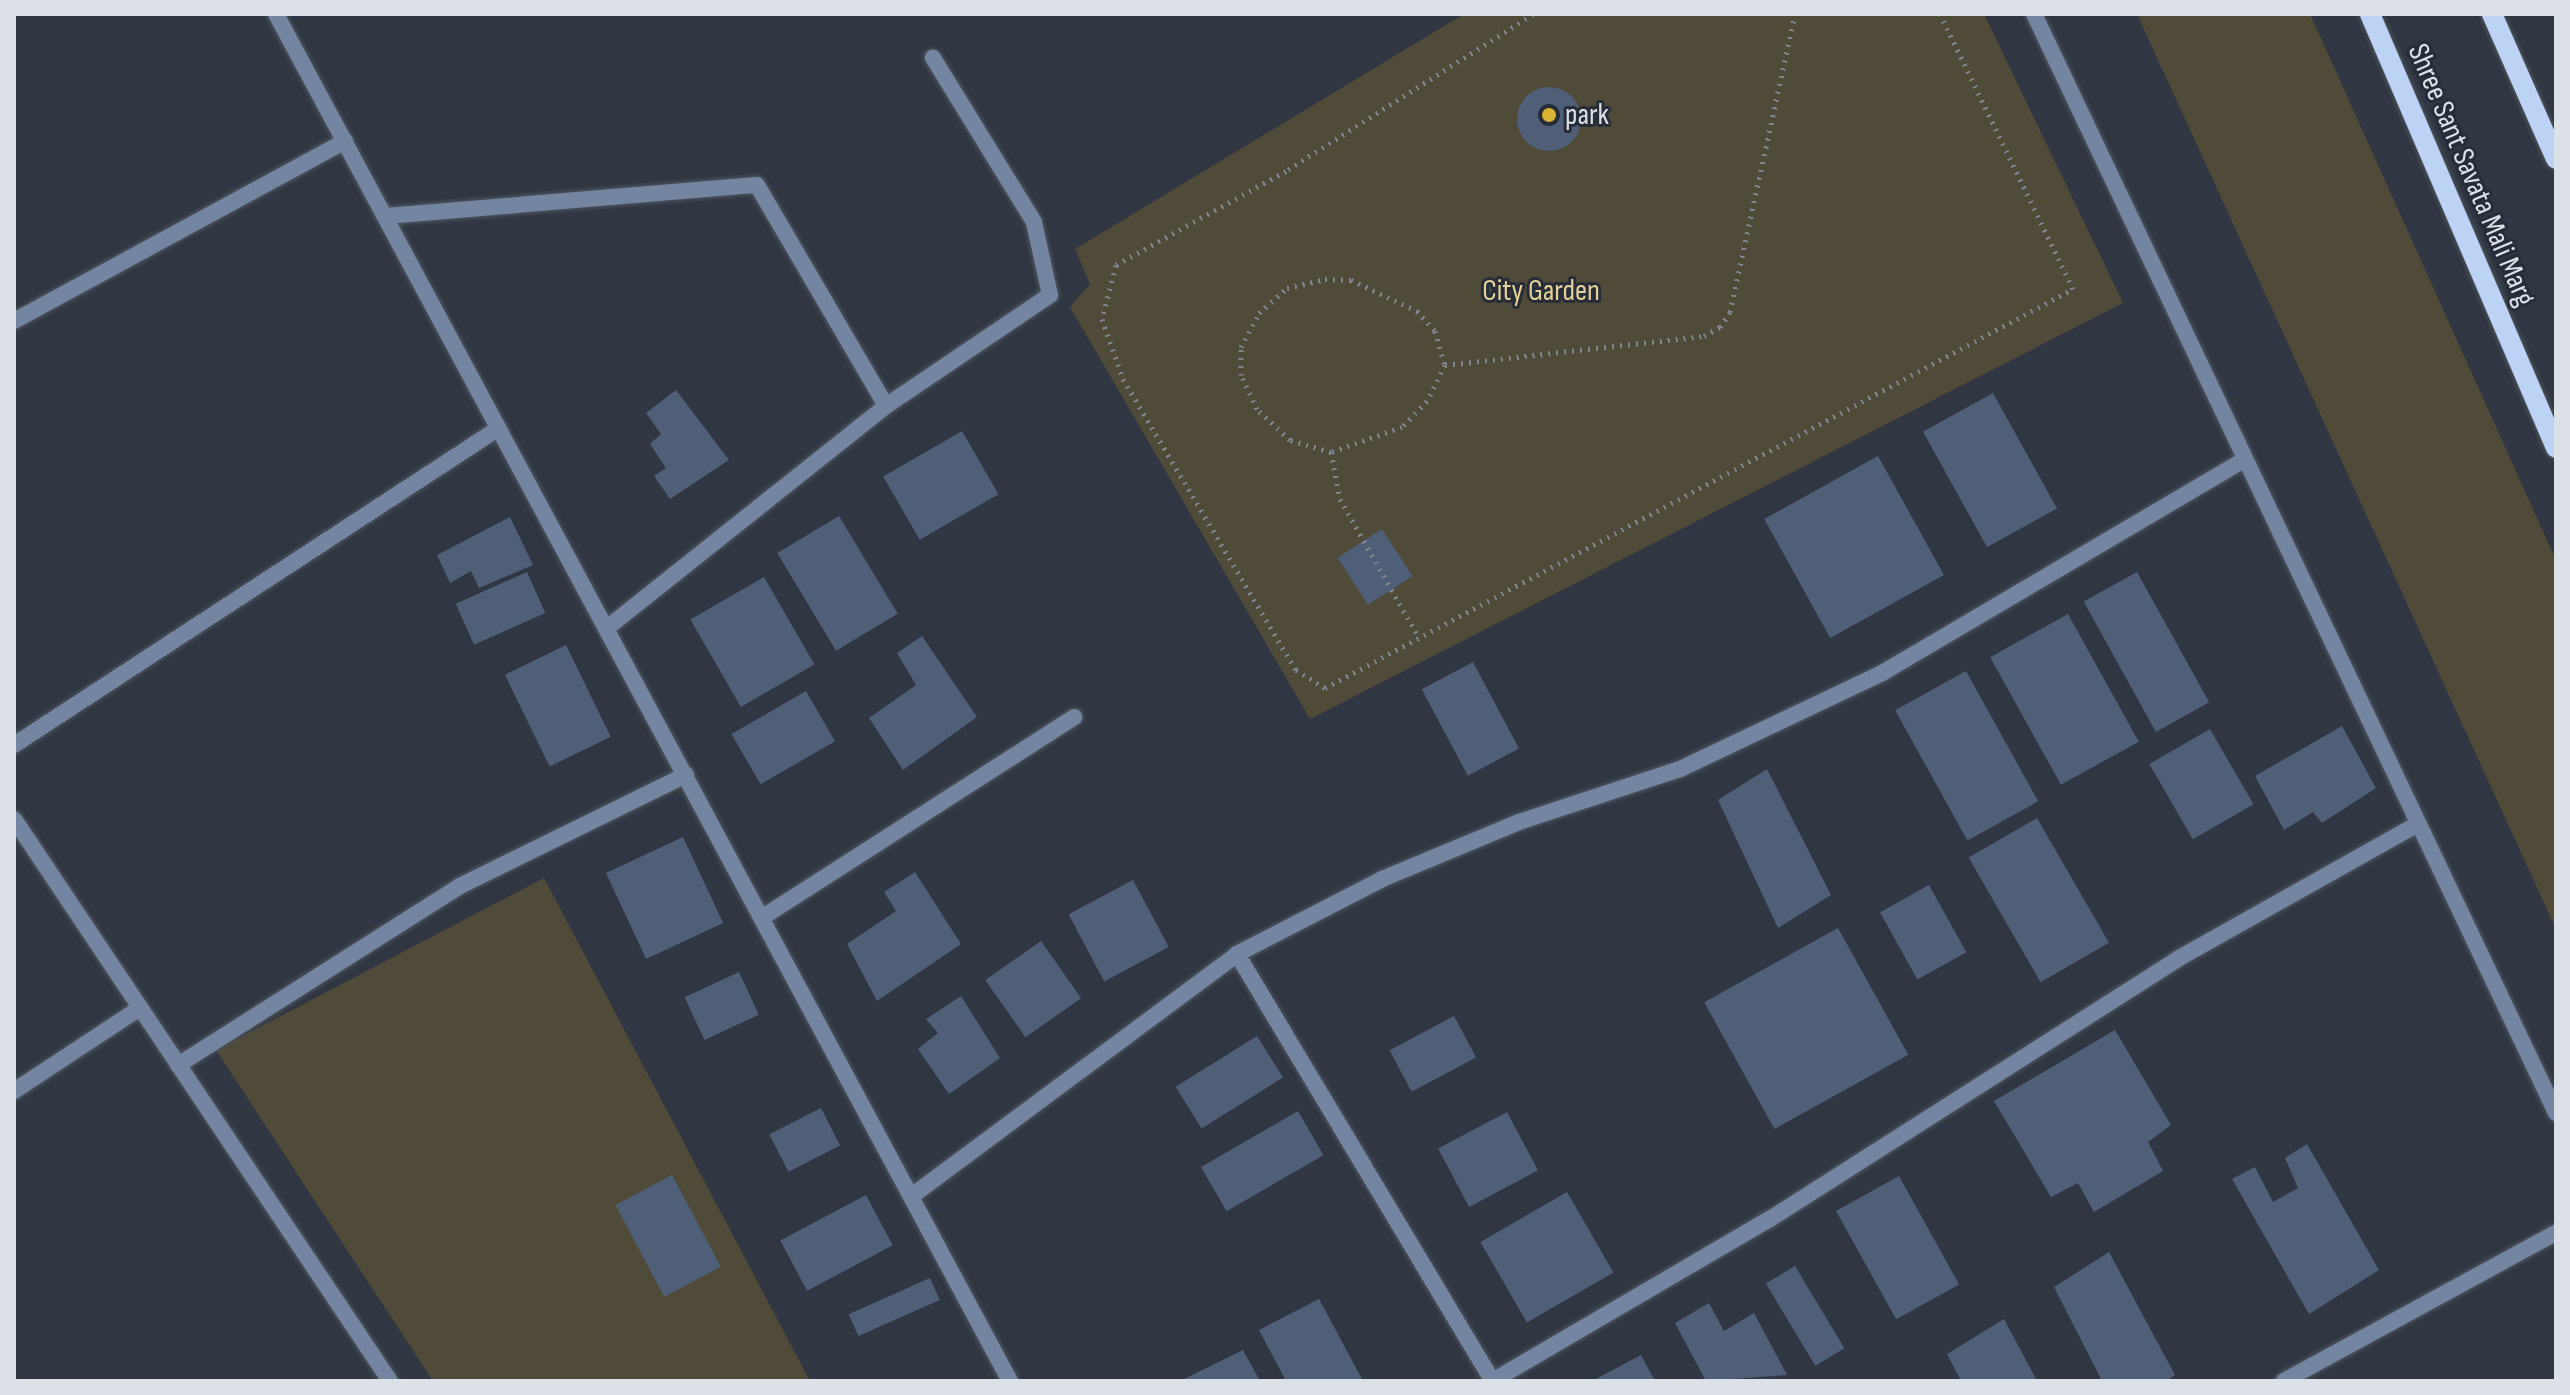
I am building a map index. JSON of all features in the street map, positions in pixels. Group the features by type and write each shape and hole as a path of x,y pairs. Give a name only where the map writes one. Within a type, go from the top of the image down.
{"main road":[{"name":"Shree Sant Savata Mali Marg","path":"2370,14 2556,448"},
{"path":"2492,14 2556,159"}],"street":[{"path":"276,14 913,1195 1008,1380"},
{"path":"2034,14 2556,1113"},
{"path":"607,628 886,406 1050,295 1034,222 933,58"},
{"path":"14,321 345,141"},
{"path":"386,216 757,185 886,406"},
{"path":"14,745 499,428"},
{"path":"913,1195 1237,954 1382,879 1519,822 1680,769 1882,673 2244,460"},
{"path":"763,917 1074,717"},
{"path":"178,1065 460,886 686,775"},
{"path":"14,819 390,1381"},
{"path":"1237,954 1494,1381 1770,1219 2179,958 2418,824"},
{"path":"14,1091 140,1008"},
{"path":"2284,1381 2556,1233"}],"path":[{"path":"1533,14 1286,171 1116,265 1102,319 1123,379 1296,670 1325,688 2073,289 1940,14"},
{"path":"1445,365 1704,336 1720,327 1730,312 1795,14"},
{"path":"1351,280 1417,311 1435,331 1445,365 1427,401 1402,427 1331,452 1290,440 1257,409 1241,375 1241,347 1253,324 1287,288 1351,280"},
{"path":"1331,452 1340,499 1419,638"}],"green space":[{"name":"City Garden","path":"1464,14 1984,14 2123,303 1310,719 1070,307 1090,284 1075,249"},
{"path":"2137,14 2310,14 2556,560 2556,929"},
{"path":"544,878 810,1381 433,1381 216,1050"}],"building":[{"name":"park","path":"1549,87 1567,93 1575,101 1581,119 1575,137 1567,145 1549,151 1531,145 1523,137 1517,119 1523,101 1531,93"},
{"path":"676,390 729,460 670,499 654,476 666,468 650,444 661,434 646,413"},
{"path":"1993,393 2057,508 1987,547 1923,432"},
{"path":"962,431 998,494 920,540 883,476"},
{"path":"1878,456 1944,575 1830,638 1764,519"},
{"path":"839,516 898,614 836,651 777,553"},
{"path":"510,517 533,565 479,588 471,571 450,583 437,555"},
{"path":"1382,529 1412,576 1368,605 1338,558"},
{"path":"527,572 545,613 474,645 456,604"},
{"path":"2137,572 2209,702 2156,732 2084,602"},
{"path":"764,577 814,664 741,707 690,620"},
{"path":"2068,614 2139,742 2061,785 1990,657"},
{"path":"922,636 977,717 903,770 869,718 916,685 897,653"},
{"path":"566,645 611,737 550,766 505,675"},
{"path":"1473,662 1519,749 1468,776 1422,689"},
{"path":"1966,671 2038,801 1967,841 1895,710"},
{"path":"806,691 835,741 761,784 732,734"},
{"path":"2342,726 2376,788 2322,823 2313,812 2284,830 2255,776"},
{"path":"2210,729 2254,804 2193,839 2149,764"},
{"path":"1767,769 1831,895 1778,928 1718,800"},
{"path":"2037,818 2109,943 2041,982 1969,858"},
{"path":"683,837 723,923 646,959 606,873"},
{"path":"915,872 961,944 877,1001 847,944 896,911 884,892"},
{"path":"1133,880 1169,947 1104,981 1069,914"},
{"path":"1929,885 1966,952 1917,979 1880,912"},
{"path":"1838,928 1908,1055 1774,1129 1704,1002"},
{"path":"1041,941 1081,998 1025,1037 985,980"},
{"path":"739,972 759,1015 704,1040 685,997"},
{"path":"961,996 1000,1058 949,1094 918,1049 938,1033 926,1019"},
{"path":"1454,1016 1476,1057 1412,1092 1390,1050"},
{"path":"2115,1030 2171,1125 2148,1142 2163,1171 2094,1212 2078,1183 2051,1197 1994,1101"},
{"path":"1257,1036 1283,1078 1202,1128 1176,1087"},
{"path":"821,1108 840,1145 788,1172 769,1134"},
{"path":"1298,1111 1324,1155 1227,1211 1201,1167"},
{"path":"1507,1112 1538,1170 1469,1207 1438,1149"},
{"path":"2307,1144 2379,1270 2309,1314 2232,1179 2255,1167 2273,1202 2298,1188 2285,1158"},
{"path":"672,1175 721,1267 664,1297 615,1205"},
{"path":"1899,1176 1959,1284 1896,1319 1836,1211"},
{"path":"1567,1192 1614,1273 1527,1323 1480,1242"},
{"path":"866,1195 893,1245 807,1291 780,1241"},
{"path":"2109,1252 2175,1375 2166,1381 2102,1381 2054,1287"},
{"path":"1795,1266 1844,1348 1815,1366 1766,1284"},
{"path":"930,1278 940,1300 858,1336 849,1314"},
{"path":"1319,1299 1363,1381 1286,1381 1259,1330"},
{"path":"1709,1303 1724,1331 1754,1313 1787,1375 1706,1381 1675,1323"},
{"path":"2004,1319 2037,1381 1961,1381 1947,1354"},
{"path":"1243,1350 1260,1381 1180,1381"},
{"path":"1641,1355 1655,1381 1592,1381"}],"place":[{"name":"park","path":"1549,115"}]}
